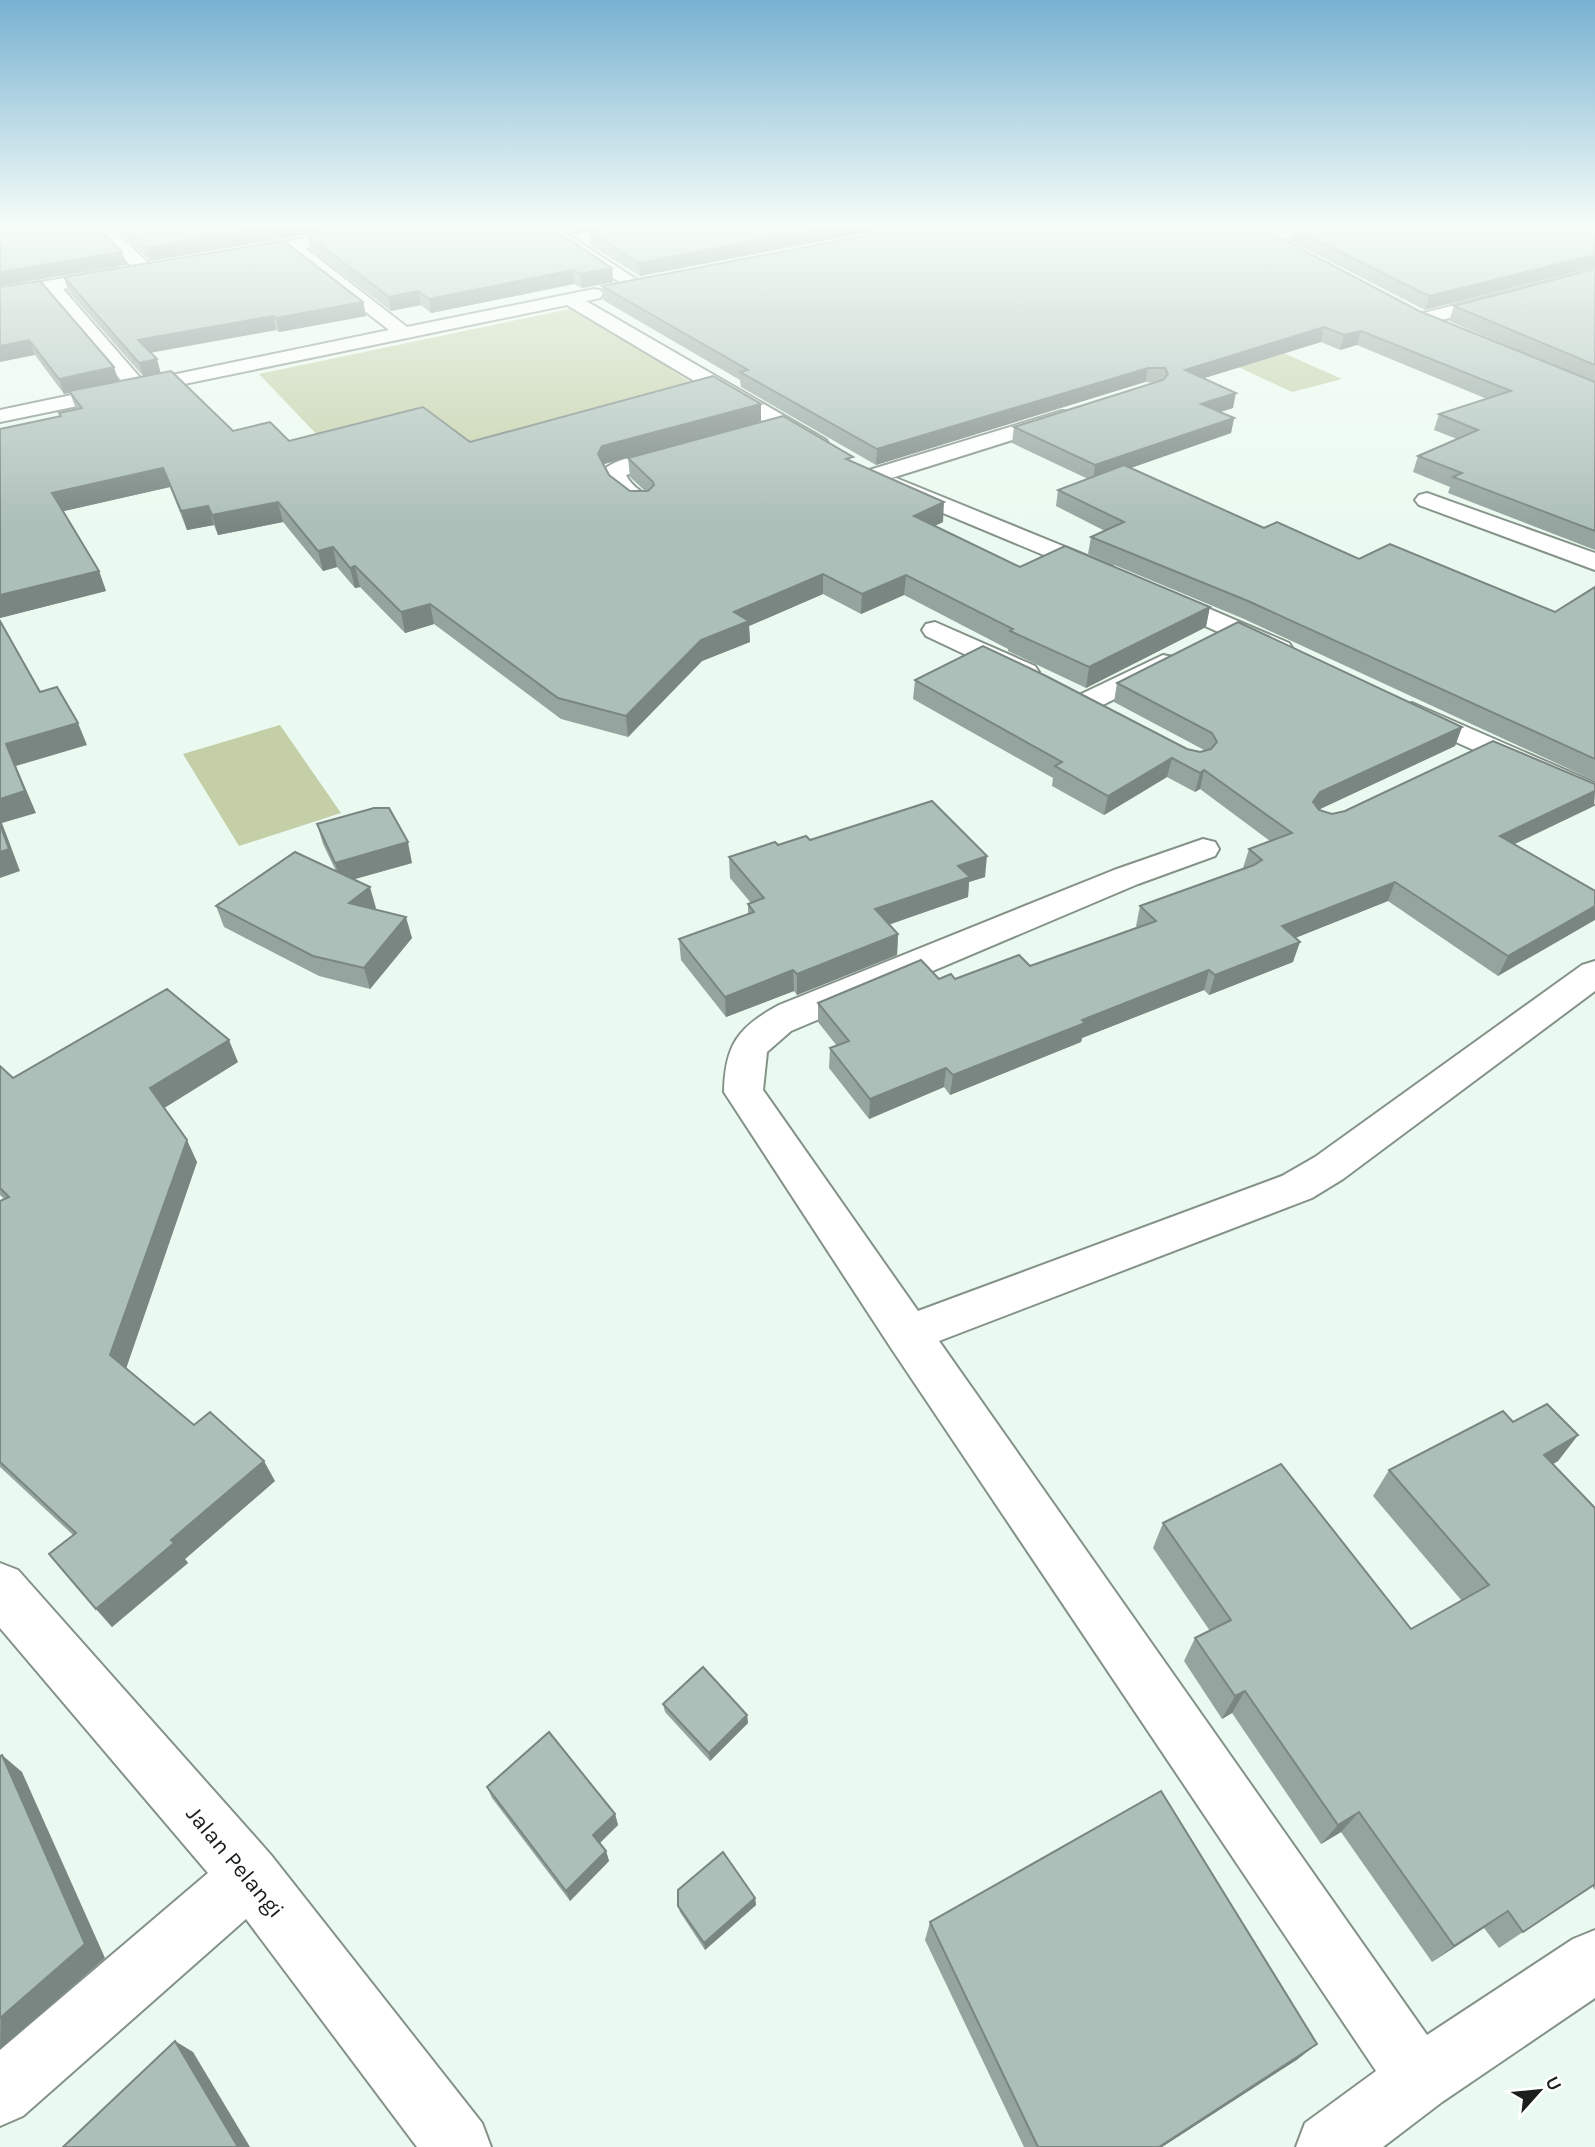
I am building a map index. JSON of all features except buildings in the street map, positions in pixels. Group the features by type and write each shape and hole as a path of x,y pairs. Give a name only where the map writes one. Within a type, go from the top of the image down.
{"street":[{"path":"84,325 139,389"},
{"path":"394,325 405,334"},
{"path":"0,416 447,325"},
{"path":"614,325 783,426 874,476 1127,581 1297,657"},
{"path":"1437,325 1448,330"},
{"path":"874,476 1087,410"},
{"path":"758,432 783,426"},
{"path":"641,503 620,487 613,472 696,449"},
{"path":"1427,500 1595,562"},
{"path":"935,630 1080,699 1234,627"},
{"path":"1384,699 1595,795"},
{"path":"1448,763 1485,746"},
{"path":"1203,849 1126,877 805,1009 759,1032 743,1062 743,1093 1419,2079"},
{"path":"907,1334 1297,1187 1329,1168 1595,973"},
{"name":"Jalan Pelangi","path":"0,1588 250,1876 458,2147"},
{"path":"0,2093 250,1876"},
{"path":"1329,2147 1419,2079 1595,1961"}],"green space":[{"path":"492,325 601,325 706,392 365,485 259,374"},
{"path":"1268,346 1342,379 1292,392 1219,358"},
{"path":"280,725 341,813 239,846 183,754"}]}
